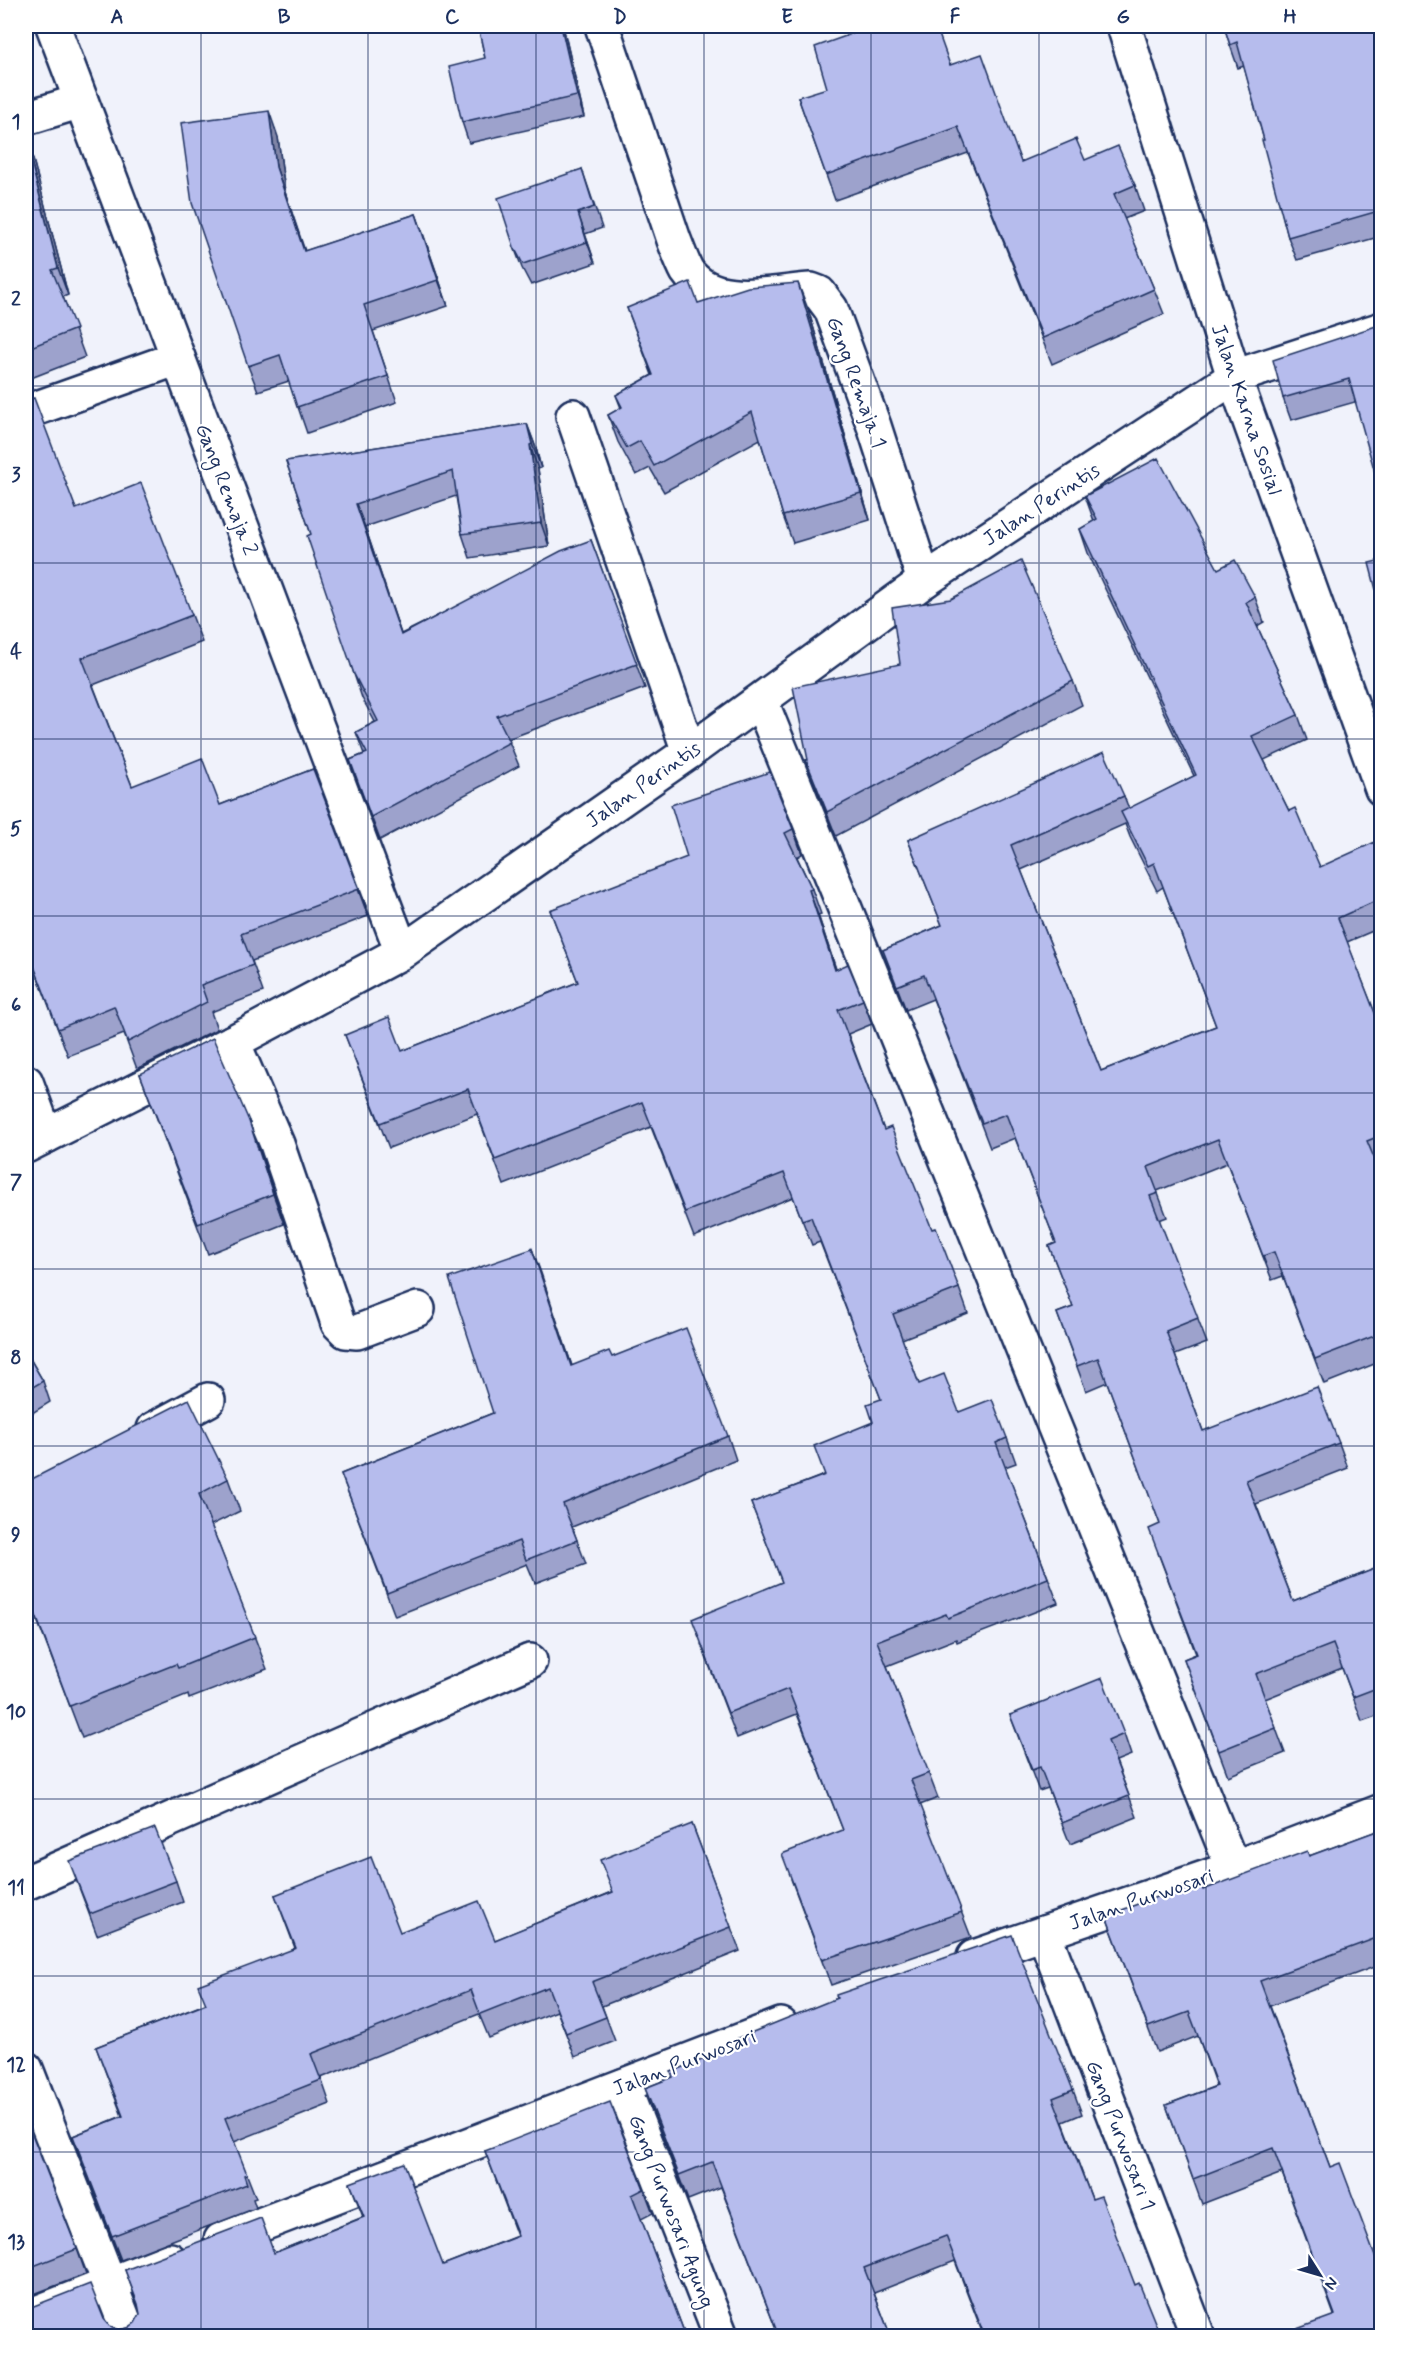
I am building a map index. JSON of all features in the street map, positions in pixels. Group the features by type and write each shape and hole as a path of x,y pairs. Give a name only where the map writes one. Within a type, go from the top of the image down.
{"street":[{"name":"Gang Remaja 2","path":"52,26 402,952"},
{"name":"Gang Remaja 1","path":"602,26 674,240 687,270 702,284 720,293 744,296 811,290 819,293 831,309 874,426 924,581"},
{"name":"Jalan Karna Sosial","path":"1124,26 1234,377 1375,753 1382,789"},
{"path":"26,118 81,101"},
{"name":"Jalan Perintis","path":"36,1141 233,1042 402,952 689,752 924,581 1234,377 1382,329"},
{"path":"26,412 178,358"},
{"path":"573,416 689,752"},
{"path":"761,700 1233,1868"},
{"path":"233,1042 277,1144 339,1323 346,1331 357,1332 418,1309"},
{"path":"26,1082 36,1141"},
{"path":"127,1444 208,1400"},
{"path":"26,1883 530,1661"},
{"name":"Jalan Purwosari","path":"945,1966 1233,1868 1382,1811"},
{"name":"Gang Purwosari 1","path":"1044,1933 1198,2337"},
{"name":"Jalan Purwosari","path":"26,2317 804,2016"},
{"path":"26,2069 130,2337"},
{"name":"Gang Purwosari Agung","path":"623,2086 721,2337"}],"building":[{"path":"478,26 561,26 577,96 462,122 449,67 485,58"},
{"path":"874,26 936,26 950,65 982,54 1021,162 1076,139 1085,160 1118,146 1135,185 1114,194 1154,289 1043,338 958,127 826,175 798,97 827,88 815,47"},
{"path":"1224,26 1382,26 1382,210 1288,237 1237,42 1230,45"},
{"path":"269,111 276,167 304,251 416,214 438,280 364,305 388,376 297,407 280,355 248,366 192,203 181,123"},
{"path":"26,142 58,268 52,270 76,329 26,349"},
{"path":"582,169 594,207 578,213 587,242 523,264 514,247 498,198"},
{"path":"690,282 698,303 748,287 798,283 861,493 783,516 752,412 654,466 640,441 627,448 608,415 622,407 616,395 653,375 627,308"},
{"path":"1382,324 1382,498 1349,379 1283,398 1273,360"},
{"path":"34,398 76,509 141,483 192,615 82,658 132,786 202,758 220,805 313,769 359,889 241,934 253,965 201,985 207,1002 128,1042 114,1006 58,1029 26,945 26,400"},
{"path":"527,424 532,444 530,445 541,523 462,534 453,471 356,504 401,635 561,551 591,540 637,664 497,716 510,742 371,817 350,760 367,753 356,732 378,721 354,674 307,536 311,534 286,461"},
{"path":"1158,458 1218,569 1235,560 1255,597 1246,602 1298,715 1252,736 1289,811 1295,808 1320,867 1375,842 1382,858 1382,898 1338,918 1382,1031 1382,1135 1367,1141 1382,1177 1382,1333 1315,1359 1274,1252 1263,1256 1218,1139 1148,1167 1158,1193 1150,1196 1198,1318 1166,1331 1203,1431 1317,1387 1339,1443 1246,1480 1293,1601 1382,1566 1382,1686 1353,1697 1333,1644 1256,1674 1276,1728 1219,1751 1184,1659 1197,1654 1149,1529 1160,1524 1098,1358 1077,1366 1057,1313 1073,1307 1049,1246 1056,1243 1006,1114 982,1123 924,975 897,986 883,950 942,925 908,840 1104,752 1124,796 1011,845 1101,1071 1216,1026 1154,863 1148,866 1121,812 1196,775 1080,529 1097,519 1085,496"},
{"path":"1382,560 1382,609 1381,609 1369,563"},
{"path":"1021,561 1073,681 827,812 806,760 808,760 793,687 900,664 892,608 951,599"},
{"path":"770,772 793,829 785,833 812,889 809,890 835,970 848,964 863,1000 838,1010 884,1130 891,1127 932,1229 936,1228 959,1288 893,1314 919,1384 944,1374 959,1412 992,1399 1007,1438 996,1443 1048,1578 948,1618 946,1614 877,1641 929,1773 911,1780 962,1912 822,1960 782,1854 843,1830 788,1689 728,1713 692,1619 782,1582 751,1503 825,1475 814,1446 873,1422 867,1404 881,1399 811,1217 802,1220 784,1173 685,1212 642,1102 495,1160 468,1089 380,1123 345,1035 389,1017 402,1051 578,982 550,910 687,857 671,805"},
{"path":"213,1038 249,1121 273,1194 198,1224 140,1074"},
{"path":"532,1249 571,1366 609,1351 612,1357 686,1328 728,1436 563,1504 577,1540 526,1560 519,1541 387,1593 341,1474 493,1413 449,1278"},
{"path":"26,1352 43,1381 26,1391"},
{"path":"189,1399 228,1479 199,1494 255,1637 178,1668 176,1664 70,1706 26,1589 26,1482"},
{"path":"1102,1678 1124,1734 1108,1741 1129,1796 1062,1823 1040,1767 1032,1770 1010,1715"},
{"path":"692,1824 731,1927 592,1982 606,2017 566,2033 548,1987 480,2014 471,1990 311,2054 321,2080 225,2118 247,2174 244,2175 247,2184 112,2236 73,2136 123,2116 96,2047 206,2004 198,1985 296,1948 275,1895 371,1857 400,1932 479,1901 495,1940 613,1892 600,1860"},
{"path":"155,1828 176,1881 90,1914 69,1861"},
{"path":"1382,1829 1382,1936 1260,1981 1330,2167 1340,2163 1376,2259 1382,2257 1382,2337 1275,2337 1335,2315 1273,2148 1193,2179 1166,2105 1217,2086 1189,2012 1148,2027 1106,1916 1199,1881 1203,1890 1307,1851 1309,1856"},
{"path":"1012,1935 1073,2090 1053,2098 1092,2199 1101,2196 1135,2285 1139,2283 1161,2337 985,2337 946,2236 864,2268 891,2337 779,2337 712,2162 679,2175 645,2088 673,2077 671,2072 741,2045 738,2038 837,1998 836,1995"},
{"path":"610,2102 644,2189 632,2195 686,2337 26,2337 26,2309 90,2284 104,2319 110,2326 119,2330 128,2328 135,2323 140,2314 125,2270 261,2218 274,2253 364,2217 350,2183 404,2163 443,2265 518,2236 485,2151"},
{"path":"30,2129 77,2249 26,2269 26,2130"}]}
